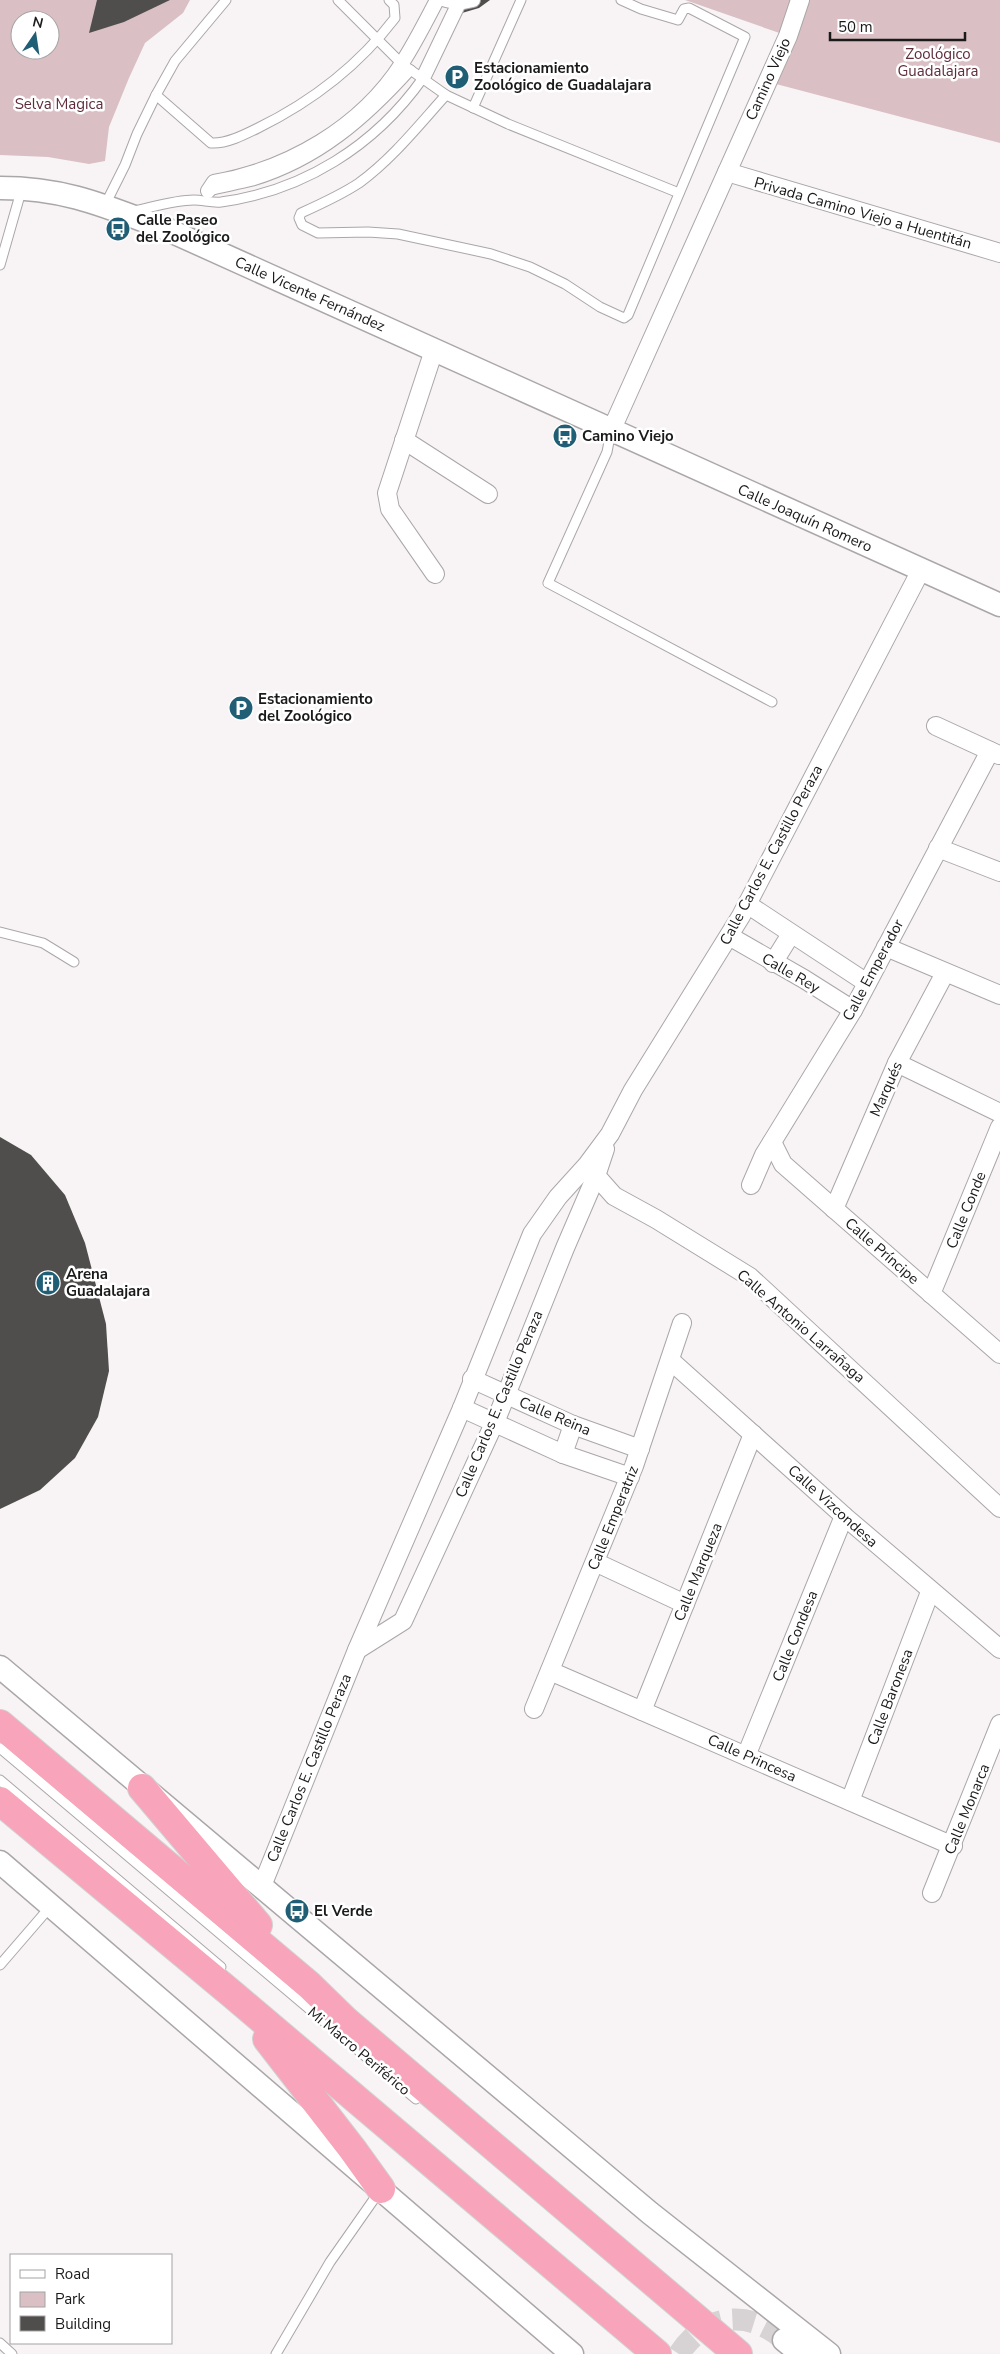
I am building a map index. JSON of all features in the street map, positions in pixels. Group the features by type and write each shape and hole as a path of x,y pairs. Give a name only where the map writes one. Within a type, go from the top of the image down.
{"highway":[{"path":"0,1724 309,1985 346,2021 738,2354"},
{"path":"142,1788 309,1985"},
{"path":"0,1801 230,1984 660,2351"},
{"path":"230,1984 381,2189"}],"street":[{"path":"208,191 214,182 266,168 302,153 322,141 360,111 407,67 438,0"},
{"path":"423,78 452,2 473,0"},
{"name":"Camino Viejo","path":"611,431 788,36 800,0"},
{"name":"Privada Camino Viejo a Huentitán","path":"727,172 1000,253"},
{"name":"Calle Vicente Fernández","path":"0,188 60,192 114,209 166,229 611,431"},
{"path":"434,350 387,493 387,501 390,510 435,574"},
{"name":"Calle Joaquín Romero","path":"611,431 1000,605"},
{"path":"404,440 488,494"},
{"name":"Calle Carlos E. Castillo Peraza","path":"357,1650 403,1621 506,1395 565,1248 591,1170 633,1090 747,904 921,570"},
{"path":"936,726 995,753"},
{"name":"Calle Emperador","path":"751,1185 772,1142 853,1010 938,848 995,753"},
{"path":"938,848 1000,872"},
{"path":"747,904 867,983"},
{"path":"773,963 791,934"},
{"name":"Calle Rey","path":"729,936 773,963 804,979 853,1010"},
{"path":"886,947 1000,996"},
{"name":"Marqués","path":"834,1209 897,1063 945,973"},
{"path":"897,1063 1000,1113"},
{"name":"Calle Conde","path":"931,1294 1000,1127"},
{"name":"Calle Príncipe","path":"772,1142 783,1164 1000,1354"},
{"name":"Calle Carlos E. Castillo Peraza","path":"262,1886 357,1650 462,1408 472,1379 532,1234 558,1197 591,1170"},
{"name":"Calle Antonio Larrañaga","path":"591,1170 614,1196 656,1219 750,1277 1000,1508"},
{"name":"Calle Emperatriz","path":"534,1709 630,1477 682,1323"},
{"name":"Calle Vizcondesa","path":"670,1360 930,1592 1000,1650"},
{"name":"Calle Reina","path":"472,1379 573,1425 640,1449"},
{"name":"Calle Reina","path":"462,1408 562,1454 630,1477"},
{"path":"562,1454 573,1425"},
{"name":"Calle Marqueza","path":"642,1711 753,1434"},
{"name":"Calle Condesa","path":"746,1756 844,1516"},
{"path":"595,1562 685,1604"},
{"name":"Calle Baronesa","path":"850,1801 930,1592"},
{"path":"0,1667 650,2213 828,2354"},
{"name":"Calle Princesa","path":"550,1671 953,1846"},
{"name":"Calle Monarca","path":"932,1893 953,1846 1000,1724"},
{"path":"0,1862 572,2354"},
{"path":"784,2340 801,2354"}],"lane":[{"path":"226,0 179,54 156,95 137,134 125,165 114,209 192,200 219,202 267,192 320,171 372,136 405,103 423,78"},
{"path":"338,0 407,67 446,95 473,108 679,193"},
{"path":"156,95 211,143 219,143 251,132 277,119 317,94 379,39 395,18 394,5 389,0"},
{"path":"473,108 521,0"},
{"path":"446,95 406,142 359,183 329,200 301,212 299,218 302,225 318,233 368,232 417,237 491,254 530,268 565,284 600,307 624,318 628,315 745,37 689,8 684,9 678,20 642,9 621,0"},
{"path":"0,265 22,188"},
{"path":"192,200 208,191"},
{"path":"611,431 607,452 548,583 772,702"},
{"path":"0,932 43,943 74,962"},
{"name":"Mi Macro Periférico","path":"0,1748 423,2104"},
{"path":"0,1780 230,1984"},
{"path":"0,1965 50,1906"},
{"path":"276,2354 330,2262 381,2189"},
{"path":"581,2276 660,2351"},
{"path":"0,2344 12,2354"}],"green space":[{"name":"Selva Magica","path":"0,0 190,0 183,13 145,43 109,127 105,161 89,164 48,157 0,155"},
{"name":"Zoológico Guadalajara","path":"685,0 1000,0 1000,143 776,84 788,36"}],"building":[{"path":"97,0 170,0 124,22 89,33"},
{"path":"464,0 490,0 479,8 462,13"},
{"name":"Arena Guadalajara","path":"0,1137 31,1155 65,1195 85,1243 106,1324 109,1371 98,1417 75,1458 40,1490 0,1509"}],"tunnel":[{"path":"679,2354 701,2330 728,2320 756,2323 784,2340"}],"place":[{"name":"Estacionamiento Zoológico de Guadalajara","path":"457,77"},
{"name":"Calle Paseo del Zoológico","path":"118,229"},
{"name":"Camino Viejo","path":"565,436"},
{"name":"Estacionamiento del Zoológico","path":"241,708"},
{"name":"Arena Guadalajara","path":"48,1283"},
{"name":"El Verde","path":"297,1911"}]}
